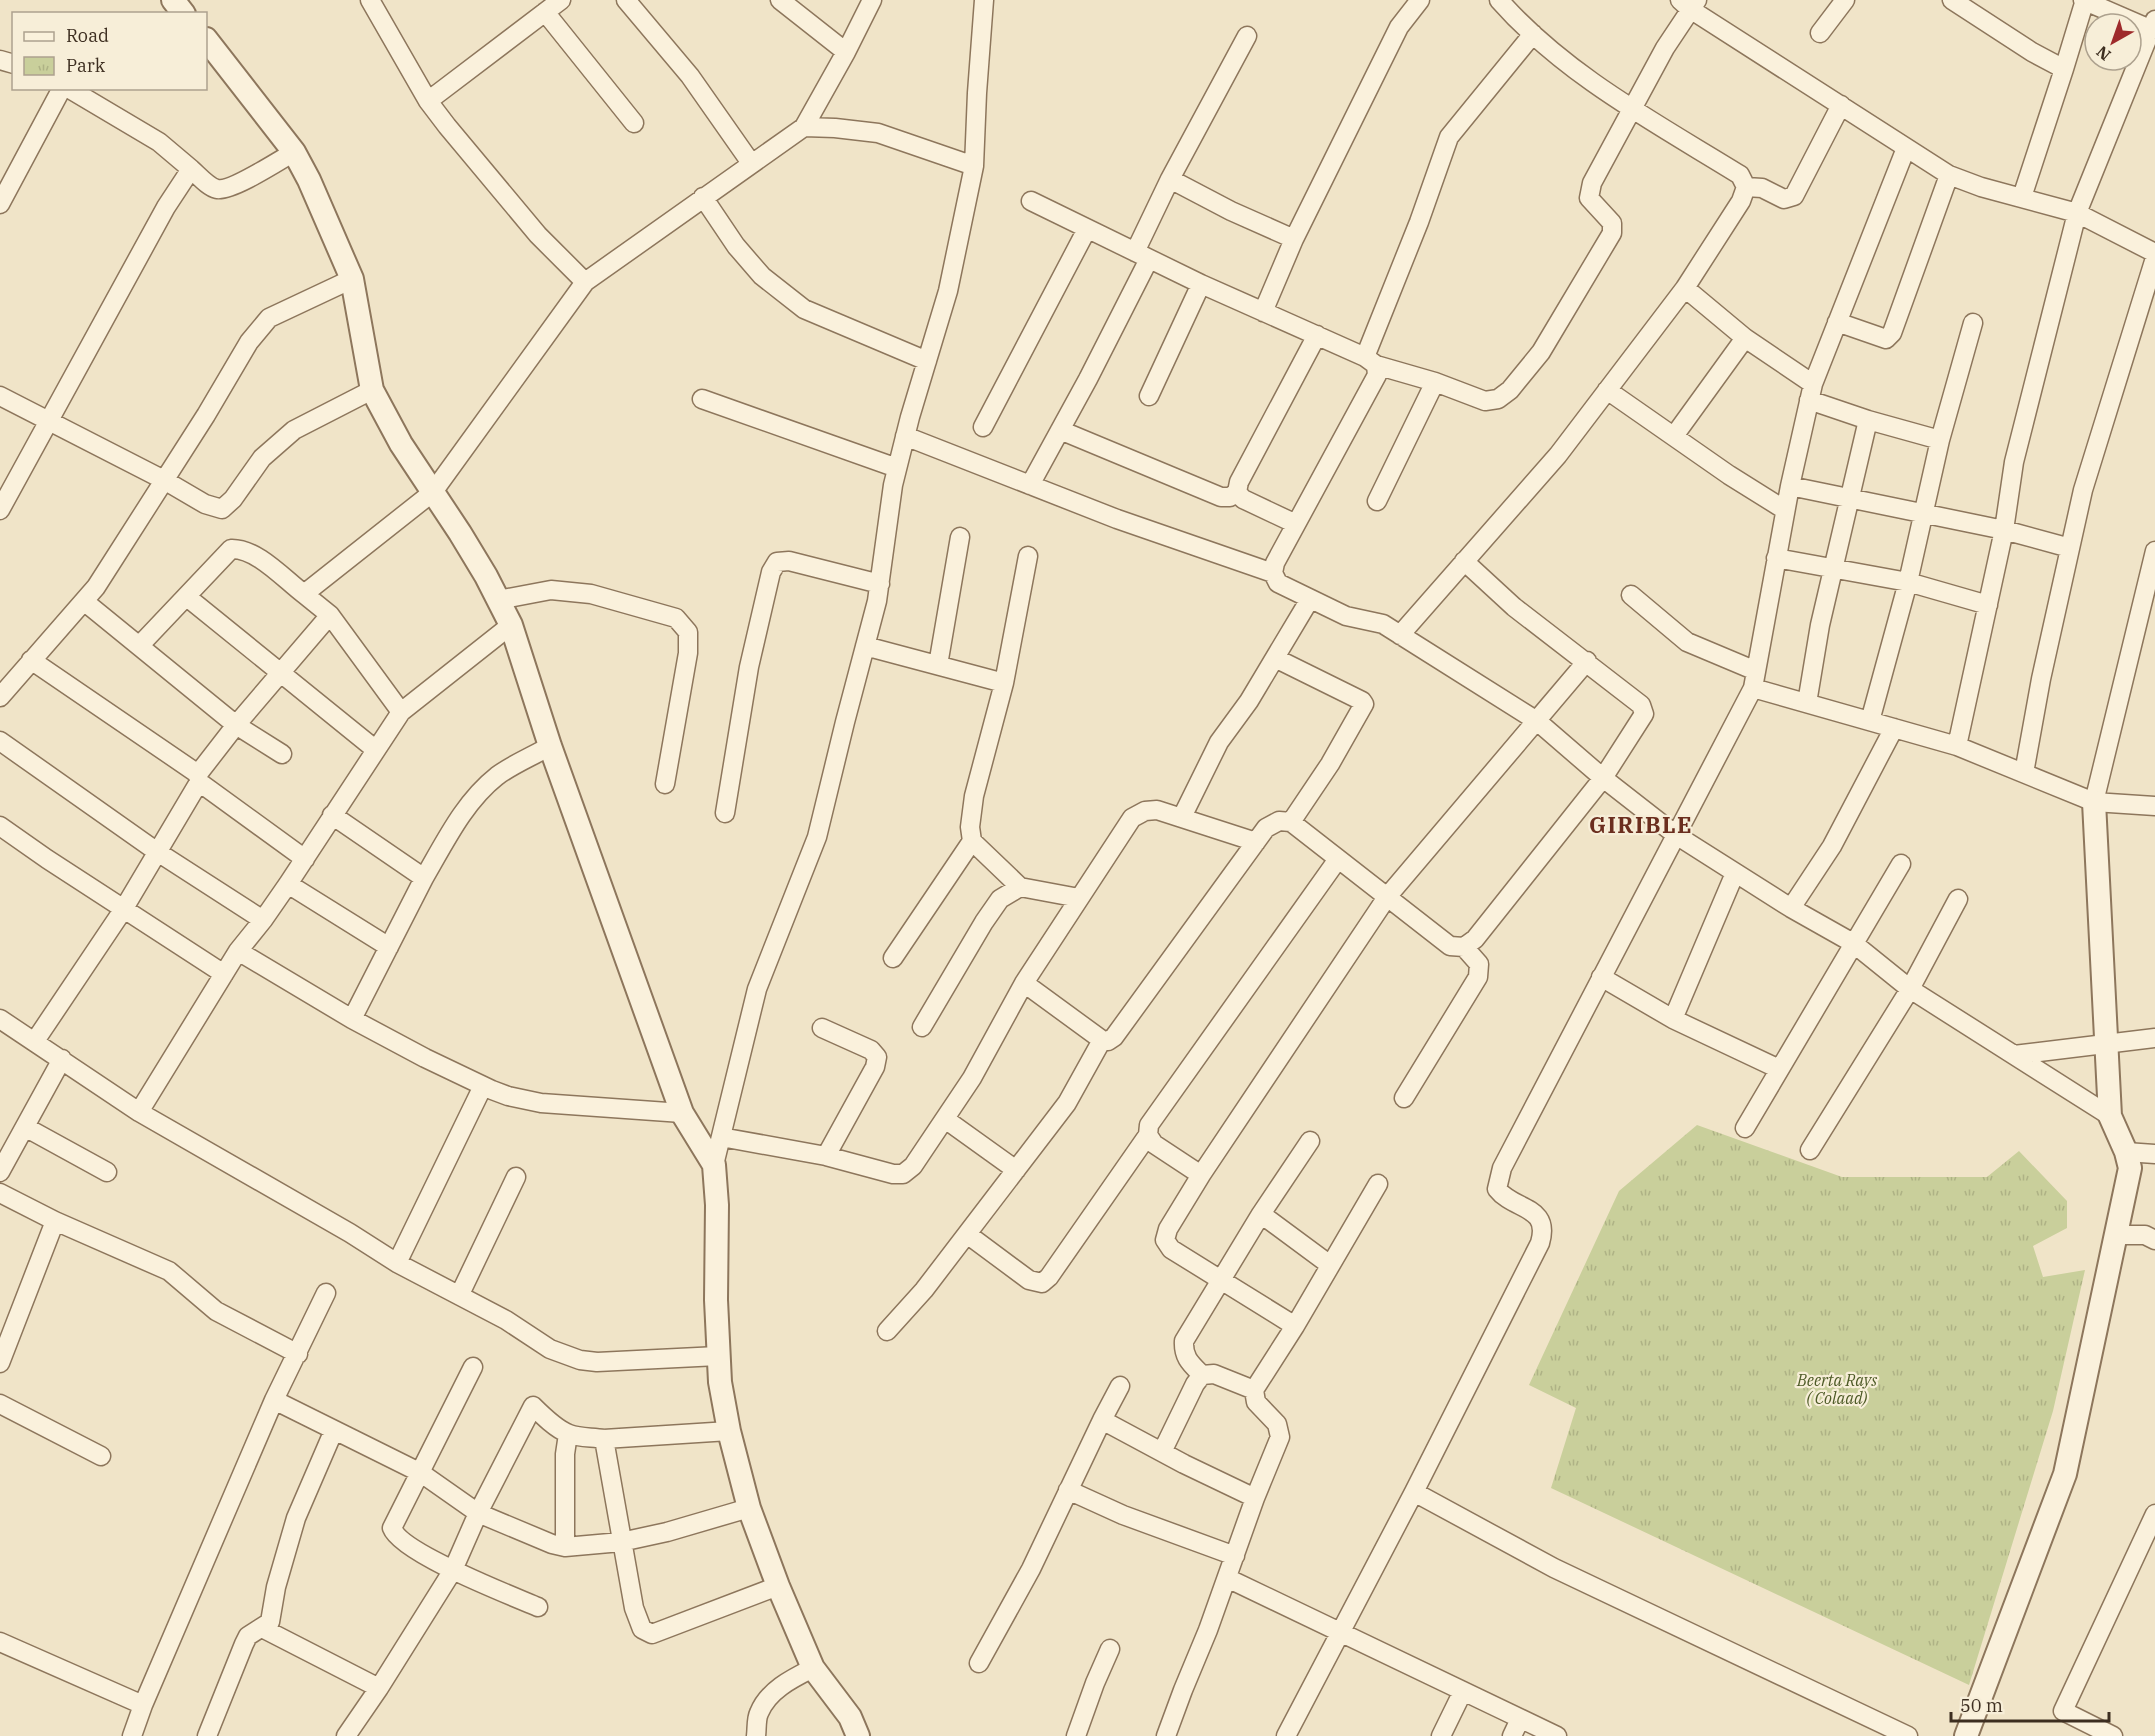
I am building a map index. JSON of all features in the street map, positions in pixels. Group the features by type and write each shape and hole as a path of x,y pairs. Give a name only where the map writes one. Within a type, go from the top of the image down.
{"street":[{"path":"173,0 182,12"},
{"path":"370,0 428,101 447,126 538,235 585,282"},
{"path":"428,101 561,0"},
{"path":"626,0 690,76 751,163"},
{"path":"780,0 846,52"},
{"path":"304,594 433,492 585,282 751,163 804,128 872,0"},
{"path":"858,1736 850,1717 813,1668 778,1586 749,1508 729,1431 718,1356 717,1204 714,1165 757,989 817,837 880,584 897,468 948,291 974,166 984,0"},
{"path":"1263,312 1294,239 1400,27 1420,0"},
{"path":"1400,634 1558,455 1685,288 1742,201 1746,187 1740,175 1632,109 1557,56 1499,0"},
{"path":"1820,33 1845,0"},
{"path":"1952,0 2032,52 2064,69"},
{"path":"1957,746 2004,530 2014,462 2077,213 2154,26 2084,0 2022,197"},
{"path":"1031,201 1201,284 1371,361 1485,400 1498,399 1510,390 1541,352 1612,233 1612,222 1589,198 1590,190 1598,168 1689,3 1949,175 1981,187 2077,213 2155,253"},
{"path":"545,12 634,123"},
{"path":"1533,34 1449,137 1371,361 1377,375 1275,563 1273,573 1278,583 1346,616 1383,624 1537,721 1603,778 1676,835 1791,908 1853,943 1910,989 2110,1116"},
{"path":"1030,485 1060,430 1142,255 1170,179 1247,36"},
{"path":"207,40 294,152 326,216 352,279 372,390 401,444 460,533 511,625 550,746 682,1113 714,1165"},
{"path":"0,204 61,90"},
{"path":"71,90 159,142 212,187 223,189 240,184 294,152"},
{"path":"1746,187 1762,188 1784,199 1794,196 1840,105"},
{"path":"804,128 835,128 878,134 974,166"},
{"path":"1286,1736 1414,1492 1540,1243 1544,1230 1541,1221 1535,1214 1499,1192 1497,1182 1502,1168 1676,835 1754,680 1785,510 1811,392 1906,148"},
{"path":"0,510 166,207 191,169"},
{"path":"1838,322 1886,339 1892,333 1949,175"},
{"path":"1170,179 1231,211 1294,239"},
{"path":"703,197 736,246 762,276 804,309 927,361"},
{"path":"983,427 1087,228"},
{"path":"2024,773 2041,679 2084,490 2155,258"},
{"path":"0,697 96,587 206,415 249,342 269,318 352,279"},
{"path":"1149,396 1201,284"},
{"path":"1685,288 1811,392 1868,420 1940,440"},
{"path":"1870,722 1908,582 1940,440 1973,323"},
{"path":"1060,430 1221,497 1230,497 1237,492 1239,482 1317,335"},
{"path":"1674,436 1745,338"},
{"path":"1377,501 1435,382"},
{"path":"0,396 164,480 205,504 222,509 233,499 262,458 294,430 372,390"},
{"path":"1607,390 1729,475 1785,510"},
{"path":"702,399 897,468"},
{"path":"1807,703 1820,625 1868,420"},
{"path":"905,436 1117,519 1273,573"},
{"path":"1790,486 2004,530 2070,548"},
{"path":"1237,492 1243,499 1296,524"},
{"path":"938,665 960,537"},
{"path":"140,645 231,549 241,549 253,554 330,615 401,712"},
{"path":"1965,1736 2065,1474 2130,1168 2126,1152 2110,1116 2094,802 2155,551"},
{"path":"1029,556 1004,682 974,796 970,827 972,841 1020,887 1079,898"},
{"path":"1776,558 1908,582 1988,605"},
{"path":"725,813 748,667 771,572 777,562 789,561 880,584"},
{"path":"1024,983 1102,1040 1108,1041 1114,1037 1266,828 1279,821 1291,822 1450,946 1464,947 1474,939 1603,778 1644,714 1641,705 1587,661 1514,607 1464,561"},
{"path":"498,600 551,590 591,594 676,618 688,632 688,653 665,784"},
{"path":"1631,595 1687,642 1754,680 1807,703 1957,746 2094,802 2155,806"},
{"path":"187,597 376,750"},
{"path":"1182,817 1219,742 1249,701 1310,599"},
{"path":"85,602 236,725 282,754"},
{"path":"35,1041 123,910 198,778 236,725 330,615"},
{"path":"139,1112 238,951 288,884 401,712 511,625"},
{"path":"865,646 1004,682"},
{"path":"1275,658 1364,704 1330,764 1291,822"},
{"path":"31,660 198,778 305,859"},
{"path":"1295,1326 1171,1249 1165,1240 1168,1229 1201,1175 1387,897 1587,661"},
{"path":"1791,908 1832,846 1894,728"},
{"path":"0,741 156,851 263,920"},
{"path":"352,1019 424,878 457,821 478,795 498,776 550,746"},
{"path":"721,1137 826,1156 893,1174 903,1174 913,1166 972,1078 1024,983 1132,818 1145,811 1157,810 1256,842"},
{"path":"332,815 424,878"},
{"path":"0,826 123,910 224,974"},
{"path":"894,958 972,841"},
{"path":"966,1234 1029,1280 1042,1283 1049,1277 1148,1135 1149,1125 1338,859"},
{"path":"1744,1128 1901,864"},
{"path":"1673,1019 1735,873"},
{"path":"288,884 389,946"},
{"path":"922,1027 984,921 1000,899 1020,887"},
{"path":"1810,1150 1910,989 1958,899"},
{"path":"1404,1098 1478,976 1479,964 1464,947"},
{"path":"238,951 352,1019 425,1058 508,1096 541,1103 682,1113"},
{"path":"1601,977 1673,1019 1779,1069"},
{"path":"0,1019 139,1112 350,1233 397,1263 506,1320 550,1349 580,1360 597,1362 718,1356"},
{"path":"822,1028 871,1050 877,1057 875,1067 826,1156"},
{"path":"2014,1055 2155,1038"},
{"path":"887,1331 924,1290 1067,1103 1102,1040"},
{"path":"0,1172 62,1059"},
{"path":"397,1263 483,1086"},
{"path":"945,1119 1016,1170"},
{"path":"25,1127 107,1172"},
{"path":"1148,1135 1154,1143 1201,1175"},
{"path":"1202,1375 1187,1360 1184,1353 1184,1341 1261,1214 1310,1141"},
{"path":"2126,1152 2155,1154"},
{"path":"460,1294 516,1177"},
{"path":"1167,1736 1255,1498 1280,1437 1277,1424 1256,1402 1254,1390 1295,1326 1378,1184"},
{"path":"0,1193 55,1221 169,1270 216,1311 298,1354"},
{"path":"1261,1214 1330,1265"},
{"path":"0,1363 55,1221"},
{"path":"2116,1235 2145,1235 2155,1240"},
{"path":"132,1736 143,1705 274,1400 326,1293"},
{"path":"472,1366 421,1473 393,1525 394,1533 405,1544 453,1570 538,1607"},
{"path":"1162,1452 1195,1384 1202,1375 1214,1374 1254,1390"},
{"path":"979,1663 1031,1569 1120,1386"},
{"path":"274,1400 421,1473 478,1513 540,1540 566,1546 621,1542 667,1532 749,1508"},
{"path":"0,1404 101,1456"},
{"path":"346,1736 453,1570 478,1513 533,1406 568,1434 604,1439 729,1431"},
{"path":"1102,1420 1255,1498"},
{"path":"207,1736 248,1636 270,1622 276,1587 296,1518 334,1430"},
{"path":"566,1546 565,1454 568,1434"},
{"path":"604,1439 634,1608 642,1629 652,1634 778,1586"},
{"path":"1068,1490 1122,1515 1234,1556"},
{"path":"1414,1492 1554,1568 1908,1736"},
{"path":"2113,1736 2063,1711 2155,1514"},
{"path":"1227,1578 1557,1736"},
{"path":"262,1628 379,1688"},
{"path":"0,1642 143,1705"},
{"path":"1076,1736 1095,1683 1110,1650"},
{"path":"756,1736 759,1713 767,1700 787,1682 813,1668"},
{"path":"1441,1736 1463,1691"},
{"path":"1512,1736 1520,1719"}],"green space":[{"name":"Beerta Rays ( Colaad)","path":"1697,1125 1842,1177 1987,1177 2019,1151 2067,1201 2067,1228 2033,1246 2043,1277 2085,1270 2053,1411 1969,1685 1551,1488 1576,1408 1529,1385 1619,1191"}],"district":[{"name":"GIRIBLE","path":"1641,825"}]}
